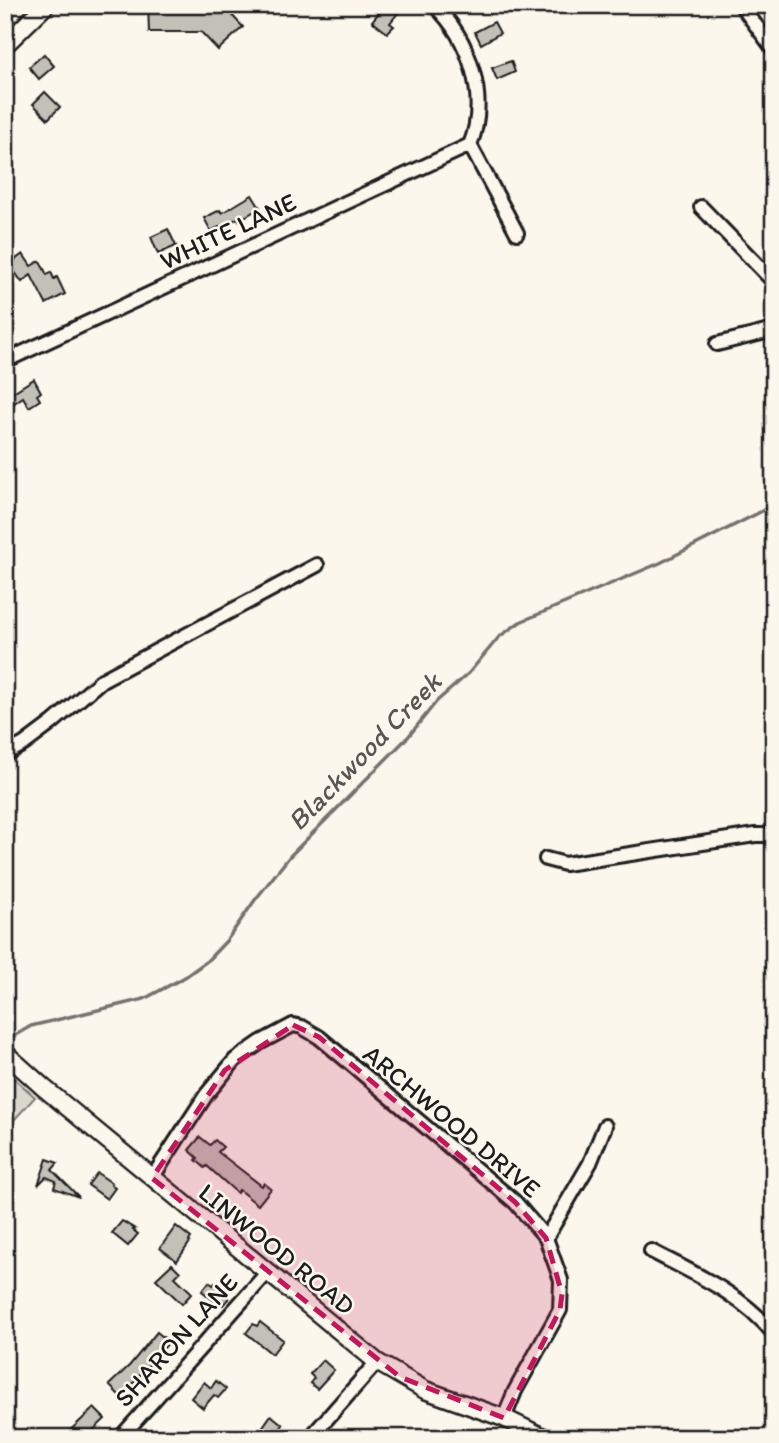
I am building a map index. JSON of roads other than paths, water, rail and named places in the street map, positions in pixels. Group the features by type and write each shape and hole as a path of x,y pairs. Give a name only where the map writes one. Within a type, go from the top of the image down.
{"main road":[{"path":"5,45 46,5"},
{"name":"LINWOOD ROAD","path":"5,1053 152,1178 377,1362 425,1390 504,1418 545,1438"}],"street":[{"path":"434,5 455,30 477,88 478,121 470,145 517,233"},
{"path":"741,5 774,50"},
{"name":"WHITE LANE","path":"5,361 470,145"},
{"path":"701,207 774,282"},
{"path":"717,344 774,330"},
{"path":"5,754 43,730 102,680 317,565"},
{"path":"546,859 565,864 755,835 774,835"},
{"name":"ARCHWOOD DRIVE","path":"152,1178 206,1095 230,1065 247,1051 293,1025 319,1037 515,1202 546,1237 561,1280 559,1310 504,1418"},
{"path":"546,1237 590,1163 605,1126"},
{"path":"651,1251 736,1297 750,1307 774,1334"},
{"name":"SHARON LANE","path":"120,1438 267,1273"},
{"path":"310,1438 377,1362"}],"waterway":[{"name":"Blackwood Creek","path":"5,1041 31,1026 144,999 185,977 207,961 227,940 290,856 408,737 437,701 469,673 499,637 520,622 660,563 774,505"}]}
